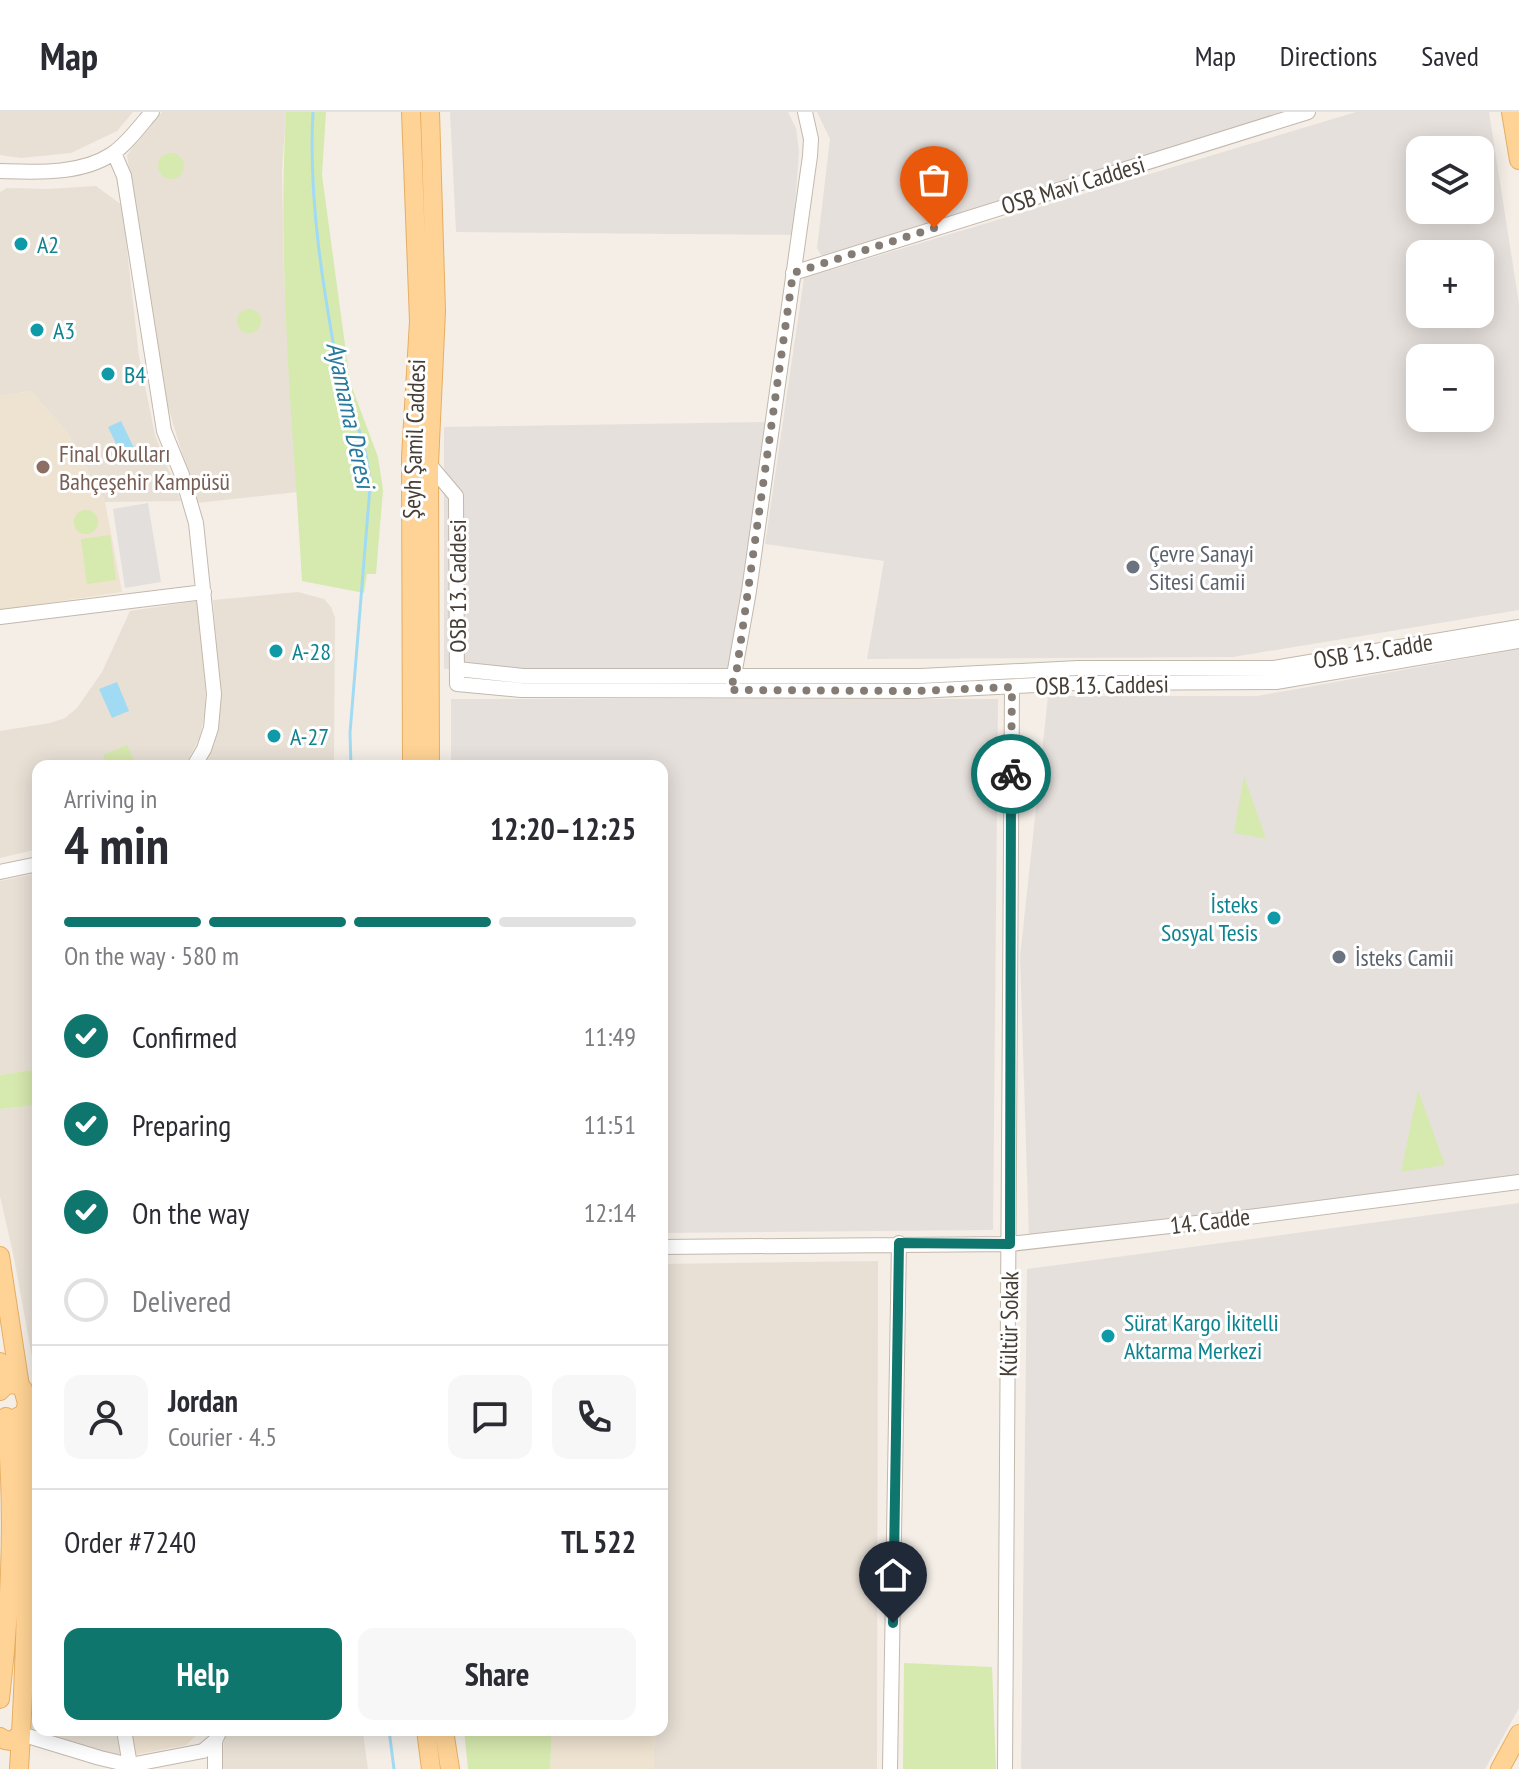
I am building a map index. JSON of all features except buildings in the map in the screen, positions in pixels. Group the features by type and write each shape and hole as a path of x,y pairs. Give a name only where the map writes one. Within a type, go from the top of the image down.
{"main road":[{"name":"Şeyh Şamil Caddesi","path":"411,112 419,321 411,457 412,760"},
{"name":"Şeyh Şamil Caddesi","path":"430,112 436,311 429,464 430,760"},
{"path":"1511,112 1519,160"},
{"path":"0,1256 12,1404 9,1602 0,1699"},
{"path":"0,1362 26,1471 26,1619 21,1734 16,1769 0,1764"},
{"path":"0,1737 12,1741 21,1734"},
{"path":"1500,1769 1519,1734"},
{"path":"427,1736 431,1769"},
{"path":"445,1736 450,1769"}],"street":[{"path":"0,171 44,172 97,162 114,153 152,112"},
{"path":"729,690 736,675 810,156 811,139 805,112"},
{"name":"OSB Mavi Caddesi","path":"793,273 1308,112"},
{"path":"114,153 124,176 164,431 182,475 196,523 214,694 211,728 198,760"},
{"name":"OSB 13. Caddesi","path":"429,464 456,496 457,684 521,690 916,691 1227,676"},
{"path":"0,617 204,592"},
{"name":"OSB 13. Cadde","path":"1227,676 1246,676 1274,668 1519,627"},
{"path":"1246,676 1276,682 1519,641"},
{"name":"OSB 13. Caddesi","path":"457,669 523,676 921,676 1078,668 1227,676"},
{"name":"Kültür Sokak","path":"1005,1769 1012,687"},
{"path":"0,872 32,865"},
{"name":"14. Cadde","path":"668,1247 1010,1244 1519,1182"},
{"path":"890,1769 899,1243"},
{"path":"21,1734 130,1765 203,1751 217,1736"},
{"path":"125,1736 130,1765"},
{"path":"215,1769 217,1736"}],"shaded area":[{"path":"0,112 133,112 117,131 71,153 21,158 0,155"},
{"path":"162,112 286,112 282,170 284,278 297,492 197,503 162,387 127,155"},
{"path":"450,112 788,112 796,128 799,152 793,235 456,232"},
{"path":"817,112 1295,112 830,257 821,255 817,248 830,139"},
{"path":"1356,112 1489,112 1493,136 1406,136 1406,224 1494,224 1494,144 1519,304 1519,610 1233,657 867,659 884,561 765,544 804,278"},
{"path":"96,186 122,205 139,356 155,435 181,501 105,502 67,432 31,391 0,396 0,192 7,188"},
{"name":"Final Okulları Bahçeşehir Kampüsü","path":"31,391 67,432 105,502 122,592 0,610 0,396"},
{"path":"767,422 729,676 444,669 444,427"},
{"path":"148,503 161,582 125,588 113,509"},
{"path":"298,592 324,599 331,607 335,618 334,760 205,760 217,729 213,600"},
{"path":"197,601 206,673 205,711 200,737 188,760 32,760 32,850 0,858 0,731 50,723 65,718 77,708 102,672 130,611"},
{"path":"1519,649 1519,1178 1029,1239 1020,957 1048,696 1257,696"},
{"path":"451,699 998,699 993,1230 668,1233 668,760 451,760"},
{"path":"32,874 32,1070 0,1075 0,881"},
{"path":"32,1106 32,1357 0,1196 0,1109"},
{"path":"1519,1203 1519,1708 1485,1769 1021,1769 1027,1269"},
{"path":"878,1261 877,1769 653,1769 655,1736 668,1736 668,1264"},
{"path":"54,1736 118,1736 122,1754 115,1755"},
{"path":"121,1736 196,1736 186,1745 133,1755"},
{"path":"224,1736 363,1736 368,1769 222,1769"},
{"path":"552,1736 655,1736 653,1769 550,1769"}],"green space":[{"path":"286,112 326,112 322,175 350,382 378,457 383,490 376,574 367,574 364,593 302,581 285,288"},
{"path":"171,153 180,157 184,166 180,175 171,179 162,175 158,166 162,157"},
{"path":"249,309 260,316 261,321 254,332 249,333 238,326 237,321 244,310"},
{"path":"86,510 97,517 98,522 91,533 86,534 75,527 74,522 81,511"},
{"path":"110,535 116,580 87,584 81,539"},
{"path":"127,745 133,760 105,760 103,755"},
{"path":"1244,776 1266,839 1234,833"},
{"path":"32,1070 32,1106 0,1109 0,1075"},
{"path":"1418,1090 1445,1165 1401,1172"},
{"path":"904,1663 992,1667 996,1769 903,1769"},
{"path":"465,1736 552,1736 550,1769 468,1769"}],"water":[{"path":"121,421 135,450 122,456 108,427"},
{"path":"117,682 129,711 112,718 99,689"}],"waterway":[{"name":"Ayamama Deresi","path":"313,112 315,213 323,281 340,381 362,440 370,487 350,733 351,760"},
{"name":"Ayamama Deresi","path":"390,1736 394,1769"}],"way so far":[{"path":"934,228 793,273 736,675 729,690 916,691 1012,687 1011,774"}],"place":[{"name":"A2","path":"21,244"},
{"name":"A3","path":"37,330"},
{"name":"B4","path":"108,374"},
{"name":"Final Okulları Bahçeşehir Kampüsü","path":"43,467"},
{"name":"Çevre Sanayi Sitesi Camii","path":"1133,567"},
{"name":"A-28","path":"276,651"},
{"name":"A-27","path":"274,736"},
{"name":"İsteks Sosyal Tesis","path":"1274,918"},
{"name":"İsteks Camii","path":"1339,957"},
{"name":"Sürat Kargo İkitelli Aktarma Merkezi","path":"1108,1336"}],"route":[{"path":"893,1623 899,1243 1010,1244 1011,774"}]}
